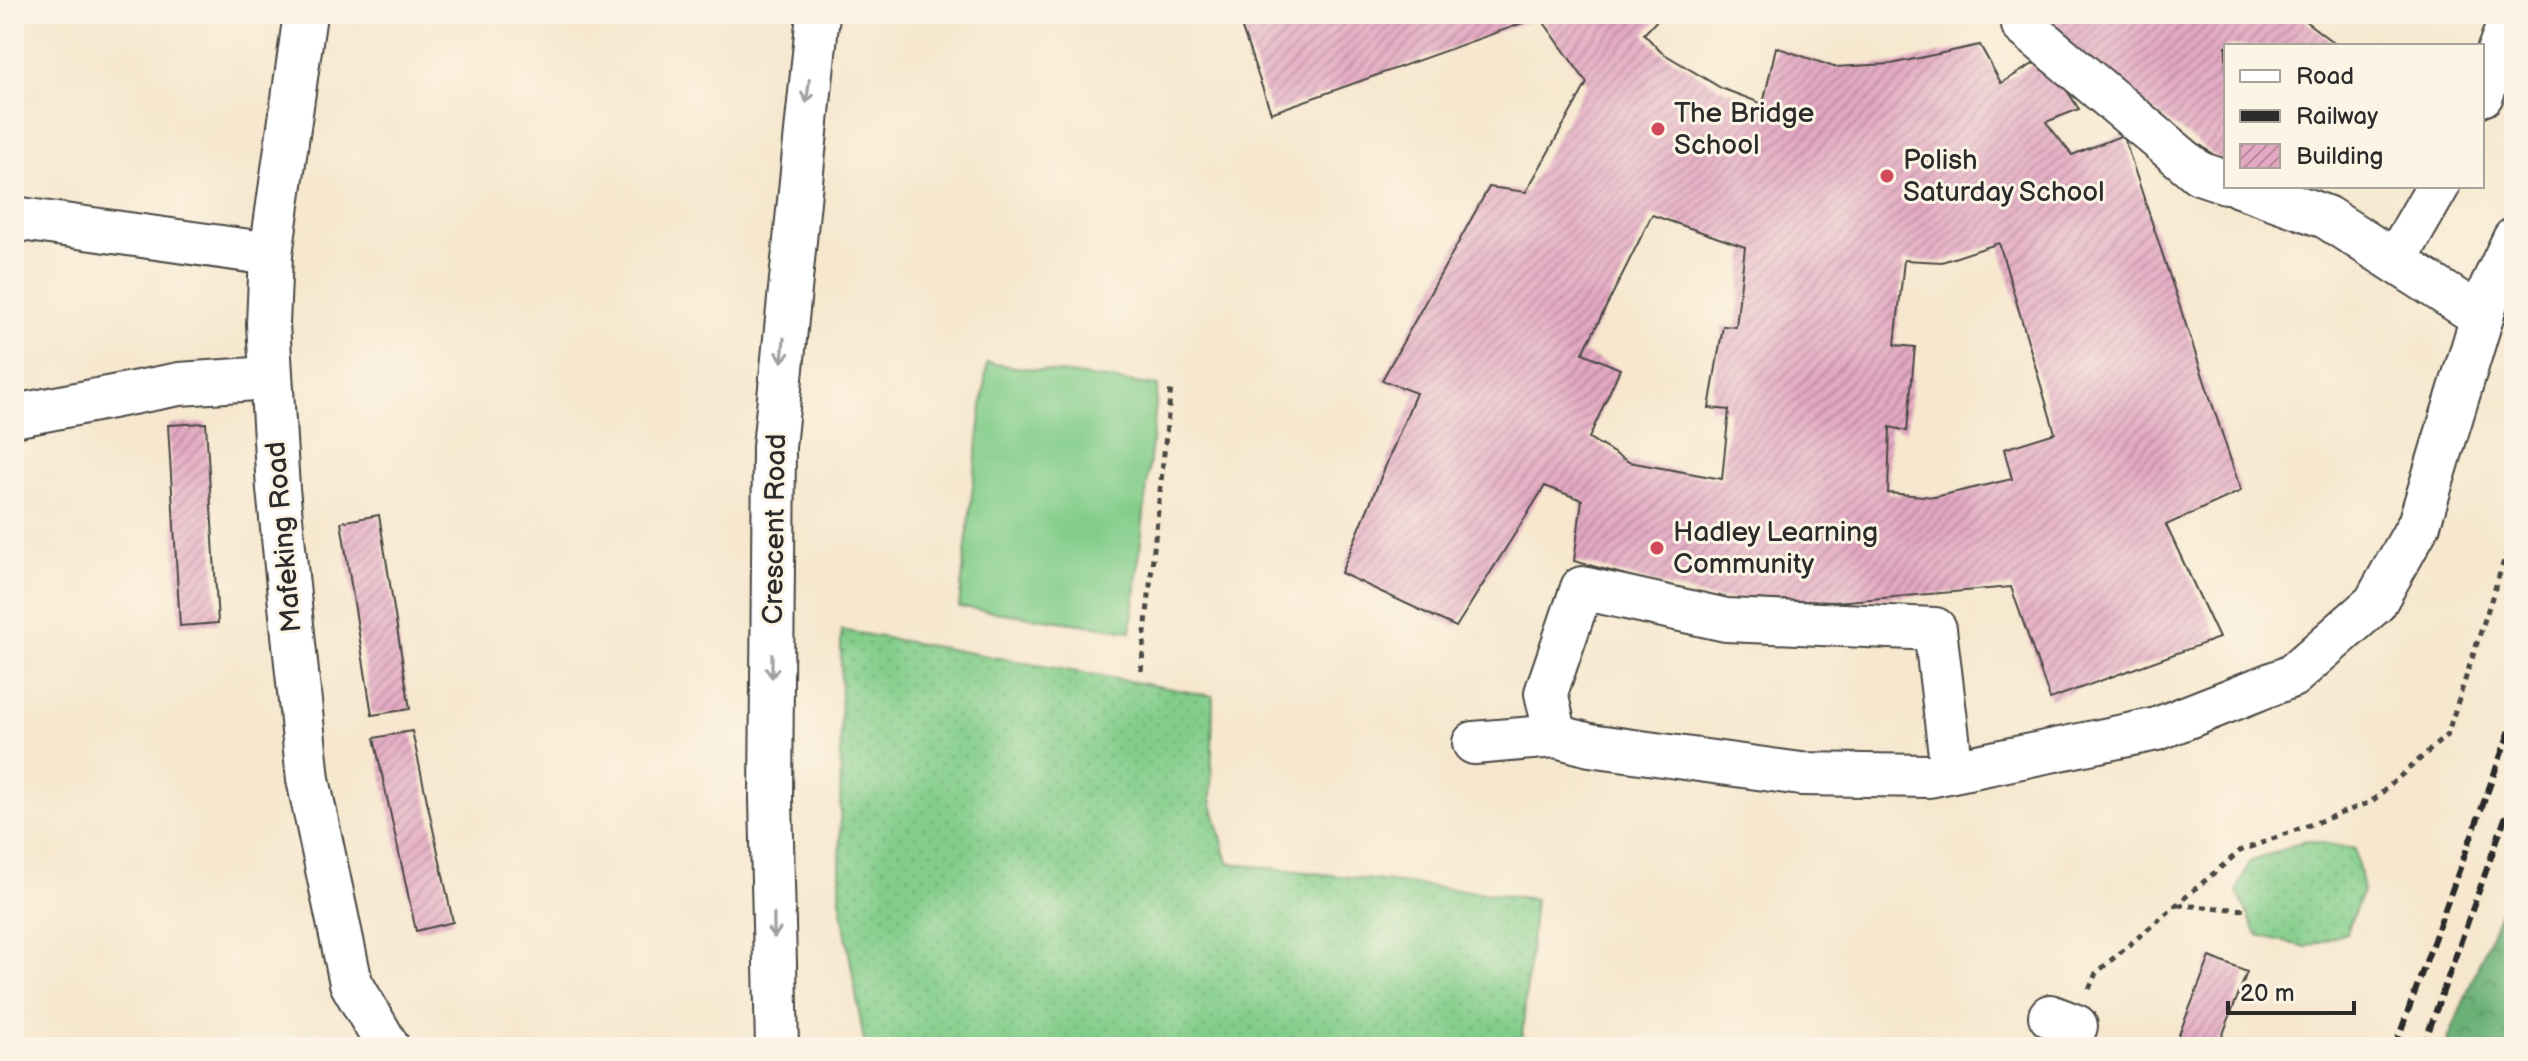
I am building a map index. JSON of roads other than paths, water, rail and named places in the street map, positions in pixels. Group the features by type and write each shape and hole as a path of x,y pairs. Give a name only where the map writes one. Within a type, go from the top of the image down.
{"street":[{"name":"Mafeking Road","path":"305,14 271,254 268,324 278,489 308,779 351,983 388,1047"},
{"name":"Crescent Road","path":"777,1047 771,799 774,447 818,14"},
{"path":"2484,90 2512,14"},
{"path":"2023,25 2199,173 2224,181"},
{"path":"2245,188 2326,217 2482,317"},
{"path":"2395,261 2437,188"},
{"path":"14,218 271,254"},
{"path":"1474,743 1556,736 1590,745 1801,774 1929,776 2157,729 2292,676 2375,603 2419,524 2491,287 2514,239"},
{"path":"14,416 179,384 271,378"},
{"path":"1556,736 1546,693 1582,588 1726,620 1935,629 1952,771"}],"railway":[{"path":"2395,1047 2514,719"},
{"path":"2423,1047 2514,793"}],"place":[{"name":"The Bridge School","path":"1658,129"},
{"name":"Polish Saturday School","path":"1887,176"},
{"name":"Hadley Learning Community","path":"1657,548"}]}
